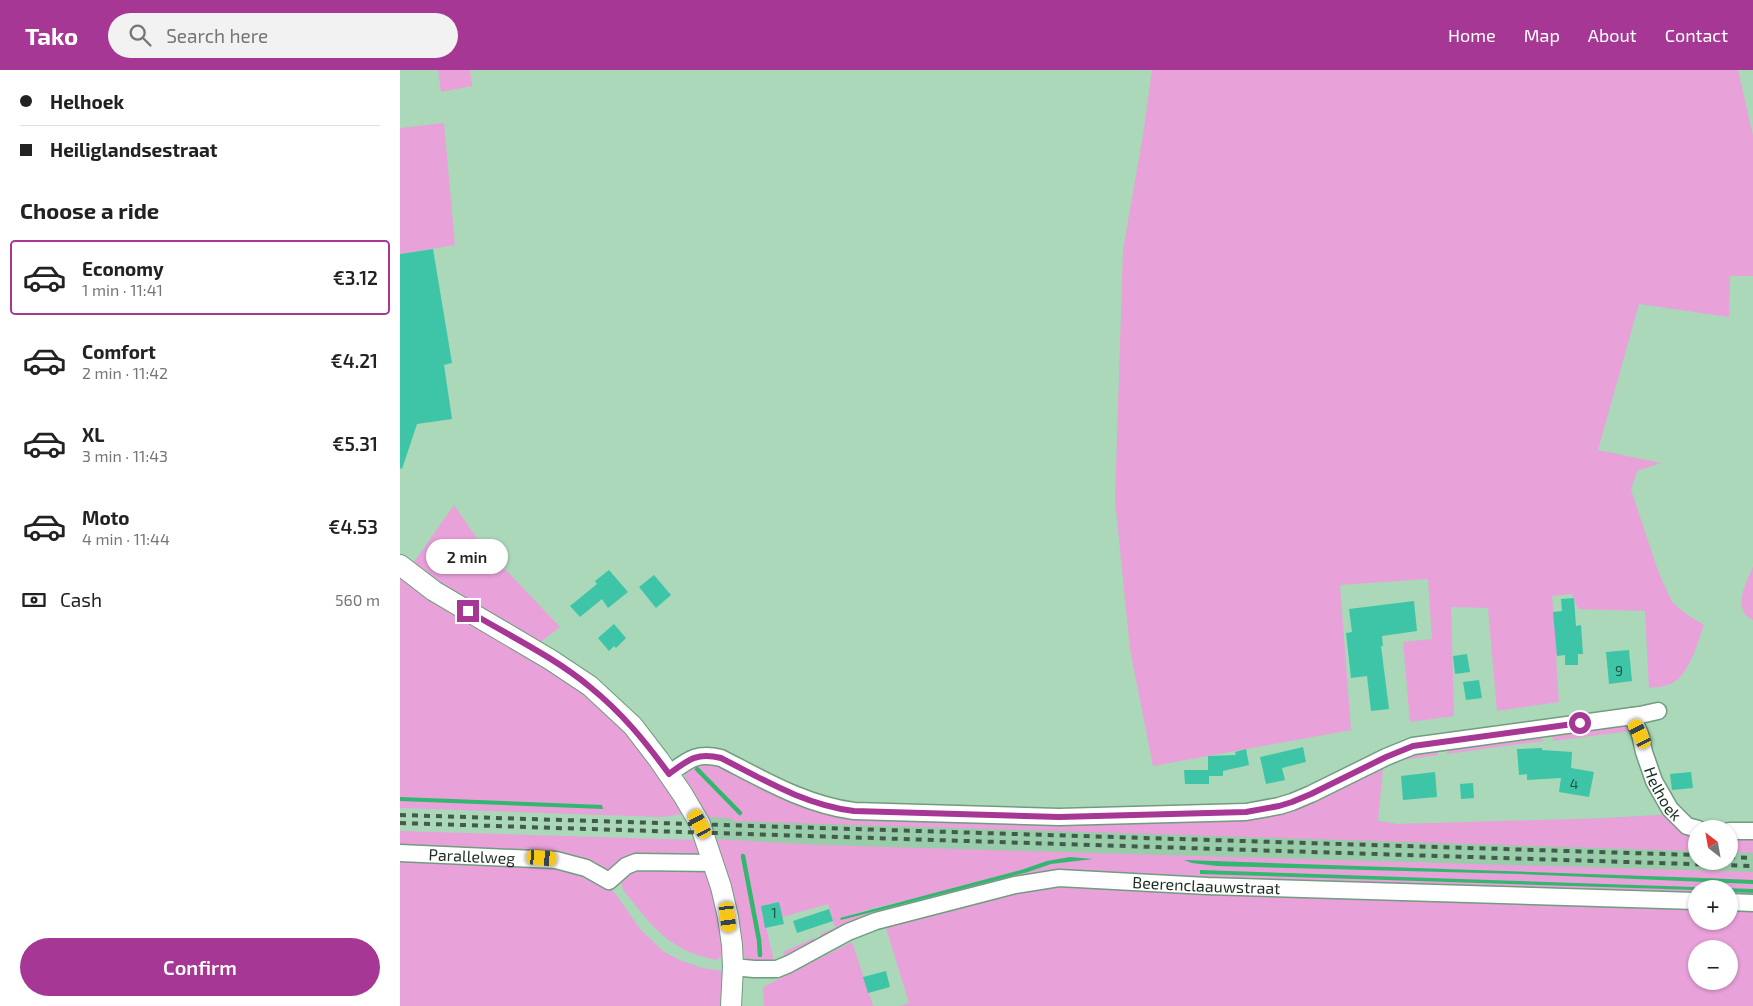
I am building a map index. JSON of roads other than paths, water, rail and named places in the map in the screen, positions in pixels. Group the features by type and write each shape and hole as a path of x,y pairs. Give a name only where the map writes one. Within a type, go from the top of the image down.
{"street":[{"path":"400,565 434,591 590,686 633,726 683,795 700,824 714,863 728,917 733,966 731,1006"},
{"path":"669,774 692,758 700,756 721,758 803,799 854,811 1059,817 1246,812 1292,802 1413,746 1658,711"},
{"name":"Helhoek","path":"1632,716 1640,734 1654,781 1670,809 1688,826"},
{"path":"1738,831 1753,831"},
{"name":"Parallelweg","path":"400,853 556,860 586,868 609,881 626,866 636,862 714,863"},
{"name":"Beerenclaauwstraat","path":"733,966 754,969 777,969 848,932 876,921 1016,885 1059,878 1208,886 1688,901"},
{"path":"1738,902 1753,903"}],"waterway":[{"path":"697,769 740,813"},
{"path":"743,856 759,940 760,955"}],"railway":[{"path":"400,815 1688,855"},
{"path":"400,823 1753,866"},
{"path":"1738,857 1753,858"}]}
